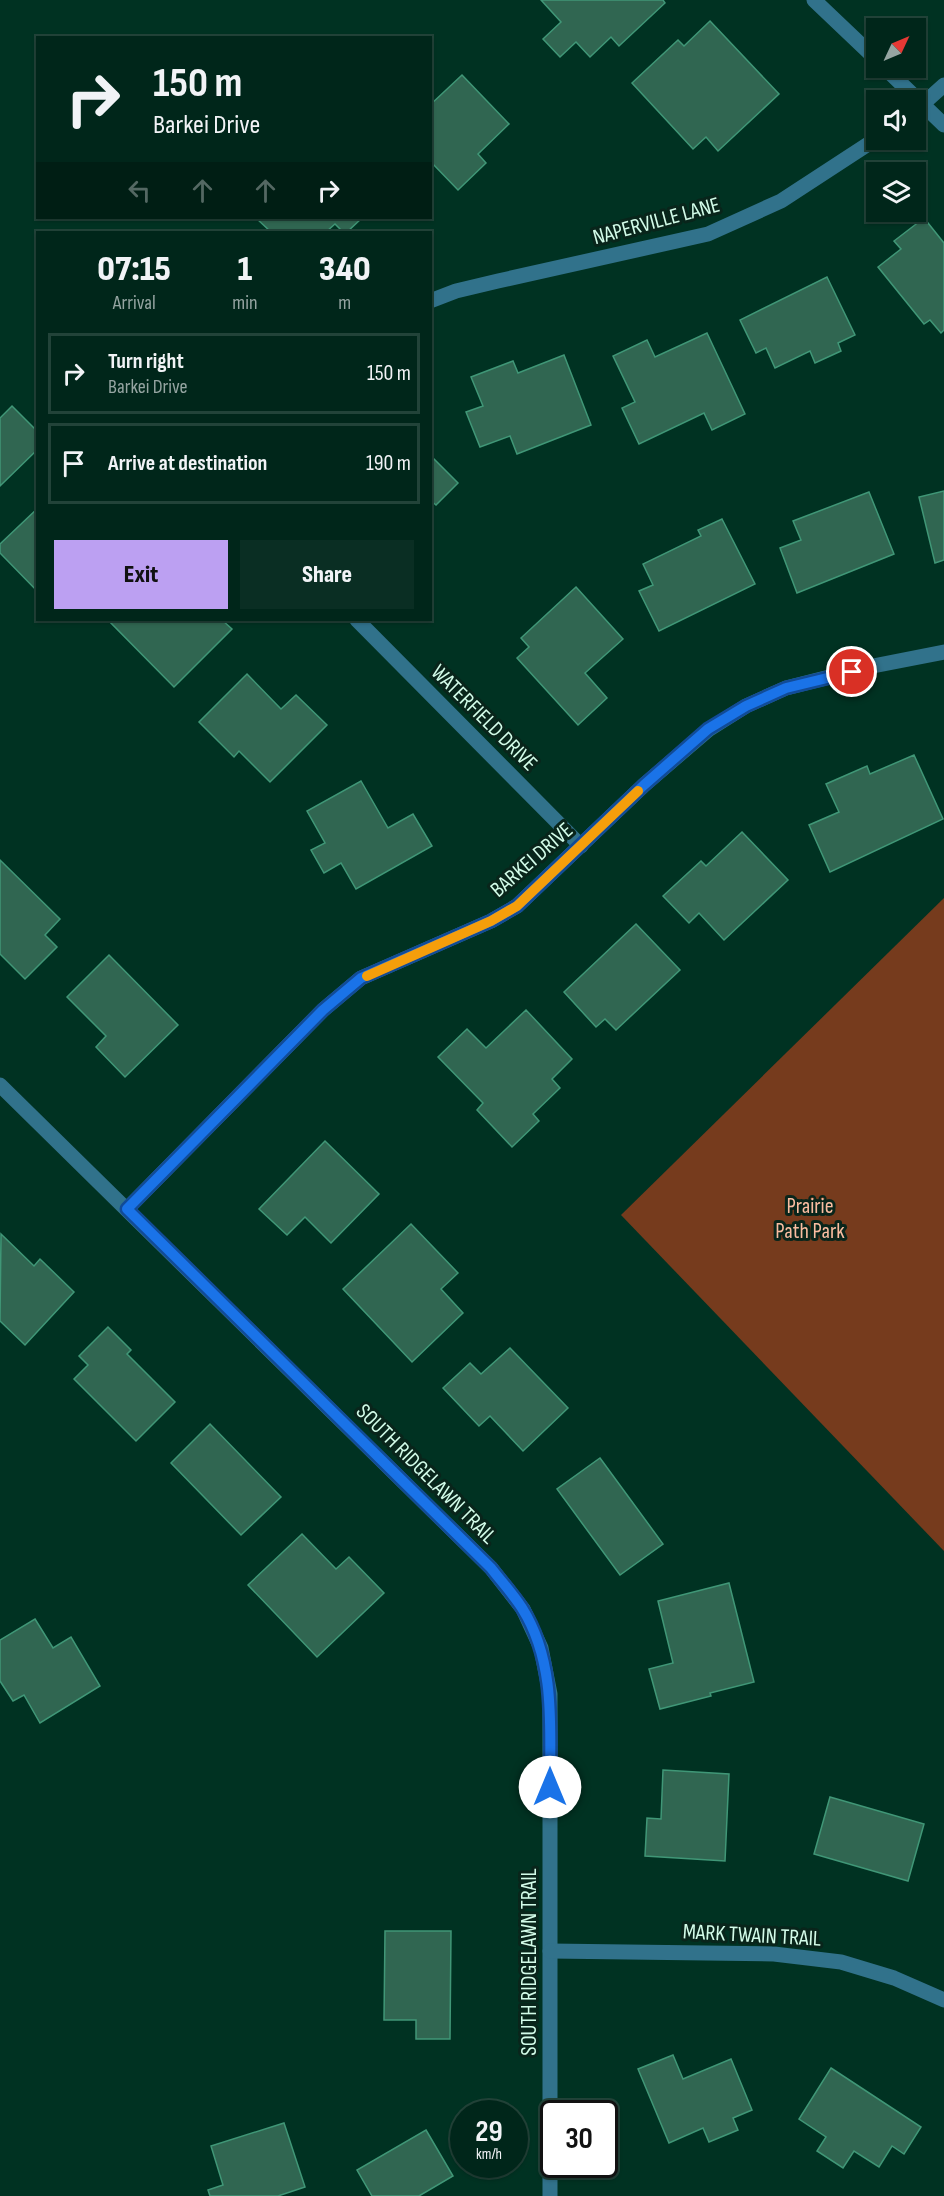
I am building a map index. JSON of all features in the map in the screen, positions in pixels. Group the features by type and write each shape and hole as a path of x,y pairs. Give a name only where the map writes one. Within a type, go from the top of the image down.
{"street":[{"path":"814,0 866,49"},
{"path":"894,78 904,90"},
{"path":"926,102 944,85"},
{"path":"926,113 944,125"},
{"name":"NAPERVILLE LANE","path":"432,300 456,291 708,234 781,201 866,146"},
{"name":"WATERFIELD DRIVE","path":"358,621 581,846"},
{"name":"BARKEI DRIVE","path":"127,1209 323,1010 361,978 491,921 517,906 644,785 708,729 746,706 786,688 873,666 944,652"},
{"name":"SOUTH RIDGELAWN TRAIL","path":"0,1085 491,1568 523,1609 541,1648 550,1694 550,2196"},
{"name":"MARK TWAIN TRAIL","path":"550,1951 774,1954 841,1962 894,1978 944,2000"}],"green space":[{"name":"Prairie Path Park","path":"944,898 944,1551 621,1215"}],"building":[{"path":"541,0 663,0 665,3 619,46 611,37 590,57 576,42 560,57 543,39 561,22"},
{"path":"710,21 779,94 718,151 706,137 693,149 632,83 678,40 684,46"},
{"path":"462,75 509,124 478,154 486,163 458,190 432,163 432,103"},
{"path":"257,219 361,219 348,231 342,231 335,224 327,231 270,231"},
{"path":"926,220 944,243 944,330 941,333 930,320 924,324 878,267 901,249 894,241 919,222"},
{"path":"827,277 855,335 838,343 841,351 815,363 810,351 775,368 766,348 756,353 740,320"},
{"path":"707,333 745,414 712,430 704,413 639,444 622,408 635,402 613,356 647,340 655,357"},
{"path":"564,355 591,425 517,454 510,436 480,447 466,412 483,406 471,377 513,361 518,373"},
{"path":"12,406 36,430 36,451 0,486 0,418"},
{"path":"432,457 458,483 436,505 432,502"},
{"path":"944,491 944,560 935,563 919,497"},
{"path":"869,492 894,554 797,593 780,548 801,540 793,521"},
{"path":"36,510 36,590 0,553 0,544"},
{"path":"722,519 755,584 659,631 639,591 653,585 643,564 701,536 698,530"},
{"path":"576,587 623,639 585,673 607,698 578,725 517,658 529,647 521,638"},
{"path":"223,621 232,629 174,687 110,622"},
{"path":"247,674 281,709 296,695 327,725 270,782 239,751 234,757 199,722"},
{"path":"914,755 943,819 830,872 809,825 839,812 826,784 867,766 870,774"},
{"path":"361,781 388,828 413,814 432,846 356,889 341,863 324,873 311,850 325,843 307,811"},
{"path":"742,832 788,880 724,940 699,913 689,923 663,896 701,861 706,866"},
{"path":"0,860 60,919 45,935 57,947 25,979 0,954"},
{"path":"636,924 680,970 616,1030 605,1019 596,1027 564,992"},
{"path":"109,955 178,1025 125,1077 96,1047 106,1036 67,997"},
{"path":"526,1010 572,1059 552,1079 560,1088 533,1114 539,1121 512,1147 477,1110 483,1103 438,1057 467,1029 486,1048"},
{"path":"325,1141 379,1194 331,1243 305,1217 287,1235 259,1209"},
{"path":"411,1224 458,1273 441,1289 463,1313 412,1362 343,1289"},
{"path":"1,1234 34,1266 40,1259 74,1292 25,1345 0,1321"},
{"path":"108,1327 131,1350 127,1354 175,1402 136,1441 74,1379 88,1365 79,1356"},
{"path":"510,1348 568,1408 523,1451 490,1416 479,1426 443,1388 470,1363 481,1374"},
{"path":"210,1424 281,1497 241,1535 171,1463"},
{"path":"600,1458 663,1544 620,1575 557,1489"},
{"path":"302,1534 336,1569 349,1557 384,1593 317,1657 248,1585"},
{"path":"729,1583 754,1682 660,1709 649,1669 673,1663 658,1601"},
{"path":"35,1619 53,1648 71,1637 100,1686 40,1723 24,1695 13,1701 0,1681 0,1640"},
{"path":"663,1770 729,1774 725,1861 645,1856 647,1818 661,1819"},
{"path":"830,1797 924,1824 908,1881 814,1854"},
{"path":"385,1931 451,1931 450,2039 416,2039 416,2020 384,2020"},
{"path":"673,2055 683,2079 731,2059 752,2110 733,2118 738,2130 709,2142 703,2128 669,2143 638,2069"},
{"path":"831,2068 921,2127 904,2154 892,2146 879,2167 854,2151 843,2168 817,2151 826,2137 799,2119"},
{"path":"284,2123 305,2187 278,2196 210,2196 208,2190 223,2185 211,2146"},
{"path":"426,2130 450,2171 450,2178 419,2196 372,2196 357,2170"}],"slow traffic":[{"path":"367,976 491,921 517,906 638,791"}],"route":[{"path":"550,1787 550,1694 541,1648 523,1609 491,1568 127,1209 323,1010 361,978 491,921 517,906 549,878 644,785 708,729 746,706 786,688 852,672"}]}
